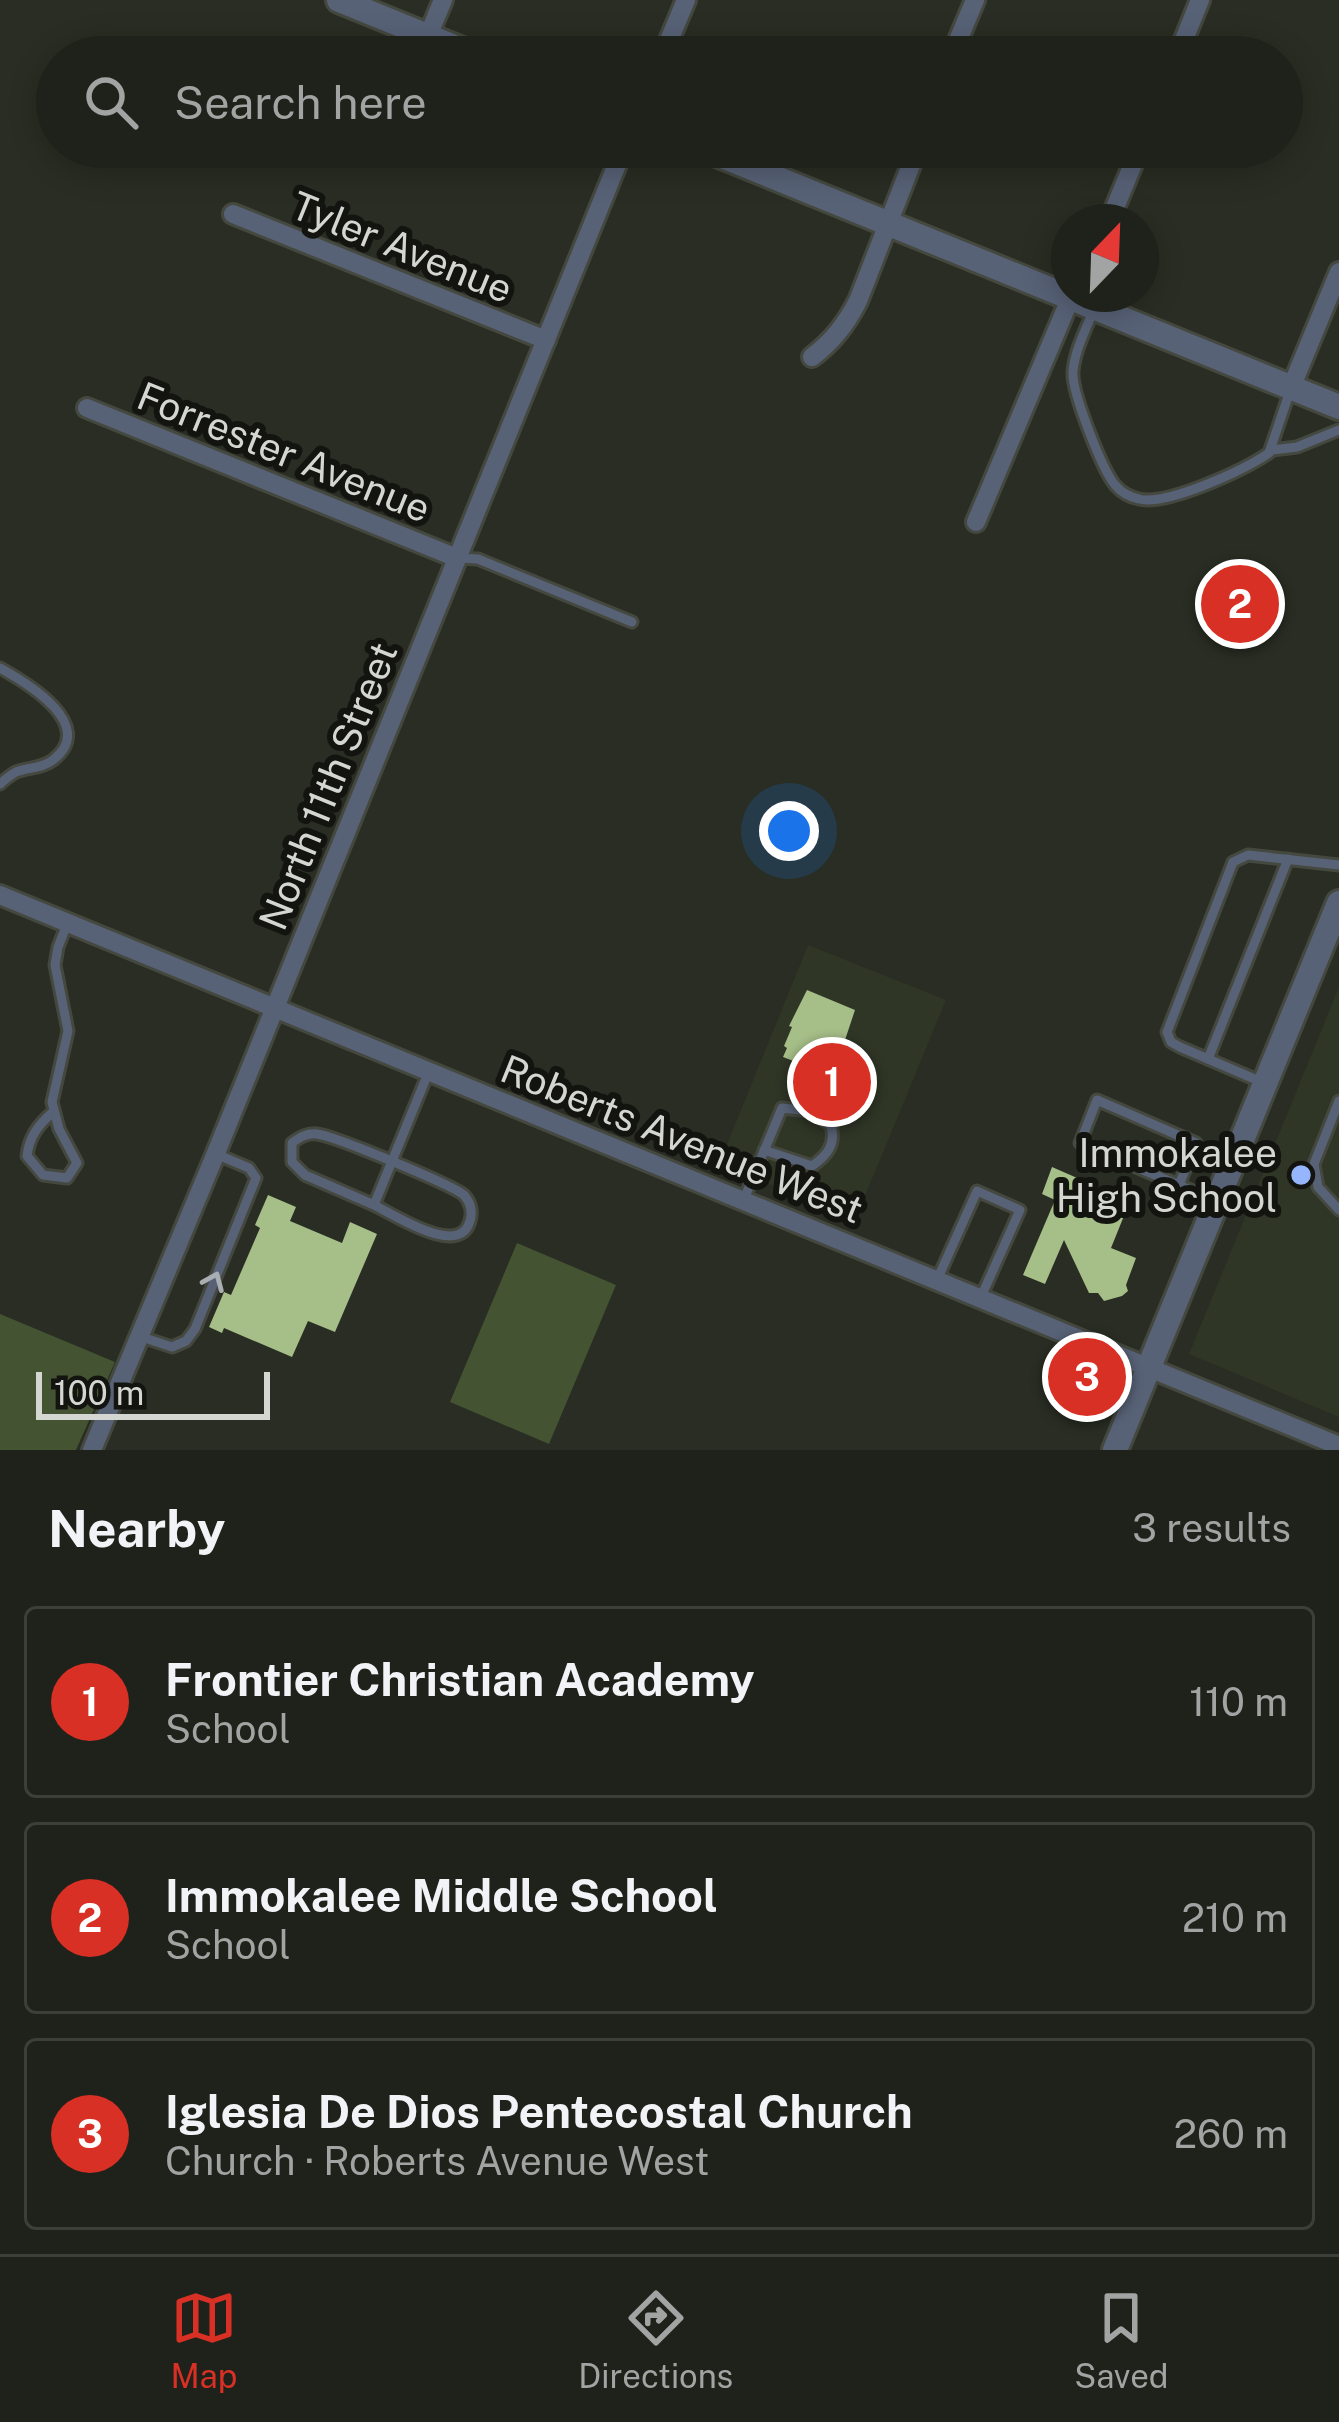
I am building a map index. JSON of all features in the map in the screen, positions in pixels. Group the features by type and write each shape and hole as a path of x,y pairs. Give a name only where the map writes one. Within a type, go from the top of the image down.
{"street":[{"path":"339,0 428,36 443,0"},
{"path":"671,36 686,0"},
{"path":"959,36 974,0"},
{"path":"1185,36 1200,0"},
{"name":"North 11th Street","path":"92,1450 615,168"},
{"path":"751,168 1051,289"},
{"path":"812,357 848,320 910,168"},
{"path":"1116,204 1131,168"},
{"name":"Tyler Avenue","path":"233,214 545,340"},
{"path":"1291,388 1339,272"},
{"path":"976,522 1075,312"},
{"path":"1107,312 1339,407"},
{"name":"Forrester Avenue","path":"86,408 457,558"},
{"name":"Roberts Avenue West","path":"0,895 1339,1446"},
{"path":"1114,1450 1339,903"}],"lane":[{"path":"1079,312 1074,386 1110,478 1118,489 1141,500 1170,498 1272,450 1297,448 1339,430"},
{"path":"1272,450 1291,388"},
{"path":"457,558 478,559 632,622"},
{"path":"0,668 53,704 66,730 66,745 47,764 14,772 0,784"},
{"path":"1264,1084 1171,1042 1167,1033 1233,862 1248,855 1339,865"},
{"path":"1208,1059 1288,859"},
{"path":"53,1112 28,1143 27,1156 43,1175 67,1178 77,1163 58,1129 52,1102 68,1031 56,965 68,922"},
{"path":"374,1205 429,1070"},
{"path":"1179,1185 1196,1143 1097,1100 1080,1143 1216,1201"},
{"path":"1339,1101 1314,1164 1318,1187 1339,1210"},
{"path":"744,1199 764,1150 782,1108 809,1111 831,1125 834,1137 827,1156 812,1166 764,1150"},
{"path":"314,1133 336,1139 460,1192 470,1203 472,1217 465,1232 454,1238 441,1237 374,1205 305,1175 292,1162 292,1143 314,1133"},
{"path":"139,1336 166,1347 180,1345 190,1336 203,1308 256,1178 249,1168 216,1154"},
{"path":"937,1280 977,1191 1020,1210 981,1297"}],"shaded area":[{"path":"808,945 946,1000 856,1218 719,1164"},
{"name":"Immokalee High School","path":"1339,987 1339,1417 1189,1354"}],"green space":[{"path":"517,1243 616,1285 549,1444 450,1402"},
{"path":"0,1314 115,1362 76,1450 0,1450"}],"building":[{"path":"807,990 855,1010 842,1049 826,1075 809,1068 806,1077 792,1071 796,1062 783,1057 789,1026"},
{"path":"1052,1167 1130,1201 1111,1248 1136,1258 1128,1291 1122,1296 1104,1301 1098,1293 1089,1293 1064,1240 1045,1284 1023,1275 1055,1200 1042,1194"},
{"path":"268,1195 296,1207 290,1221 342,1243 350,1222 377,1234 335,1332 308,1321 292,1357 224,1328 222,1333 209,1327 224,1292 231,1295 260,1228 255,1225"}],"place":[{"name":"Immokalee Middle School","path":"1240,604"},
{"name":"Frontier Christian Academy","path":"832,1082"},
{"name":"Immokalee High School","path":"1301,1175"},
{"name":"Iglesia De Dios Pentecostal Church","path":"1087,1377"}]}
